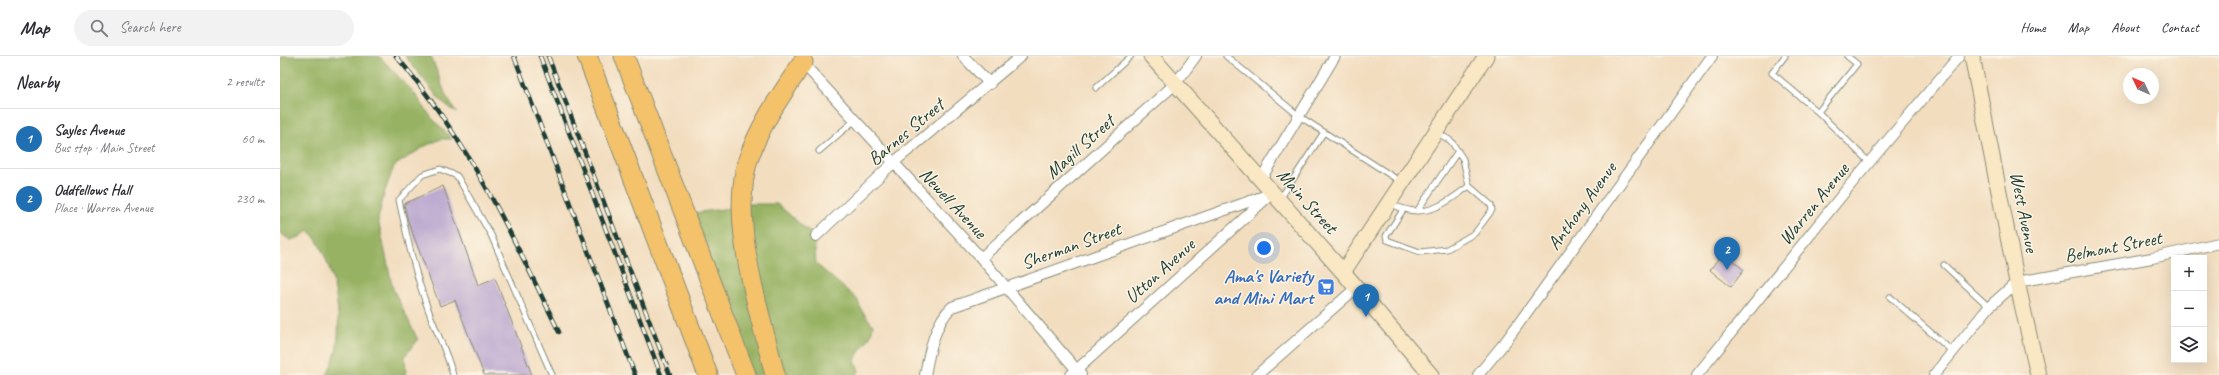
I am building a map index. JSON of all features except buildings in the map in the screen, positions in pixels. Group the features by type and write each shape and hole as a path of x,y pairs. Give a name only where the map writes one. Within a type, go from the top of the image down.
{"highway":[{"path":"587,56 708,375"},
{"path":"624,56 746,375"},
{"path":"775,375 743,236 742,192 747,164 758,134 768,114 802,58"}],"street":[{"path":"963,56 990,84"},
{"name":"Main Street","path":"1150,56 1344,272 1431,375"},
{"name":"Magill Street","path":"981,258 1175,84 1196,56"},
{"path":"1261,179 1335,56"},
{"path":"1344,272 1486,56"},
{"name":"Anthony Avenue","path":"1478,375 1506,341 1712,56"},
{"name":"Warren Avenue","path":"1697,375 1870,162 1959,56"},
{"name":"West Avenue","path":"1972,56 2017,282 2038,375"},
{"name":"Barnes Street","path":"816,236 893,163 990,84 1018,57"},
{"name":"Newell Avenue","path":"802,58 893,163 981,258 1076,373"},
{"name":"Sherman Street","path":"925,375 928,359 945,314 952,307 1006,287 1276,196"},
{"name":"Utton Avenue","path":"1076,373 1276,196"},
{"name":"Belmont Street","path":"2017,282 2152,258 2219,243"},
{"path":"1934,375 1990,307 2017,282"},
{"path":"1257,375 1356,288"}],"lane":[{"path":"1096,88 1131,56"},
{"path":"1226,56 1299,116 1402,182"},
{"path":"1785,56 1772,73 1818,112 1870,162"},
{"path":"1818,112 1857,64 1847,56"},
{"path":"819,151 855,120"},
{"path":"1276,196 1324,132"},
{"path":"1403,210 1386,236 1387,240 1420,252 1448,249 1474,233 1492,210 1491,205 1469,186 1463,160 1451,141 1436,132"},
{"path":"1417,211 1458,151"},
{"path":"453,375 447,352 428,310 417,275 399,200 422,175 440,169 457,176 491,235 552,375"},
{"path":"1389,202 1403,210 1417,211 1436,209 1469,186"},
{"path":"1944,265 1990,307"},
{"path":"1890,298 1953,352"}],"green space":[{"path":"283,56 379,56 415,94 431,117 452,139 441,139 425,146 394,166 384,194 378,219 393,289 418,340 405,356 406,375 327,375 336,353 338,332 337,301 330,270 324,255 309,230 300,237 290,240 280,233 280,59"},
{"path":"405,56 431,56 446,96 457,113 440,100"},
{"path":"741,204 777,204 814,236 816,264 857,299 862,311 873,325 868,340 857,355 855,361 859,371 856,375 745,375 686,214 738,207"}],"railway":[{"path":"396,56 445,120 466,154 506,224 559,332"},
{"path":"514,56 635,375"},
{"path":"540,56 661,375"},
{"path":"548,56 670,375"}],"place":[{"name":"Oddfellows Hall","path":"1727,270"},
{"name":"Ama's Variety and Mini Mart","path":"1326,287"},
{"name":"Sayles Avenue","path":"1366,317"}]}
